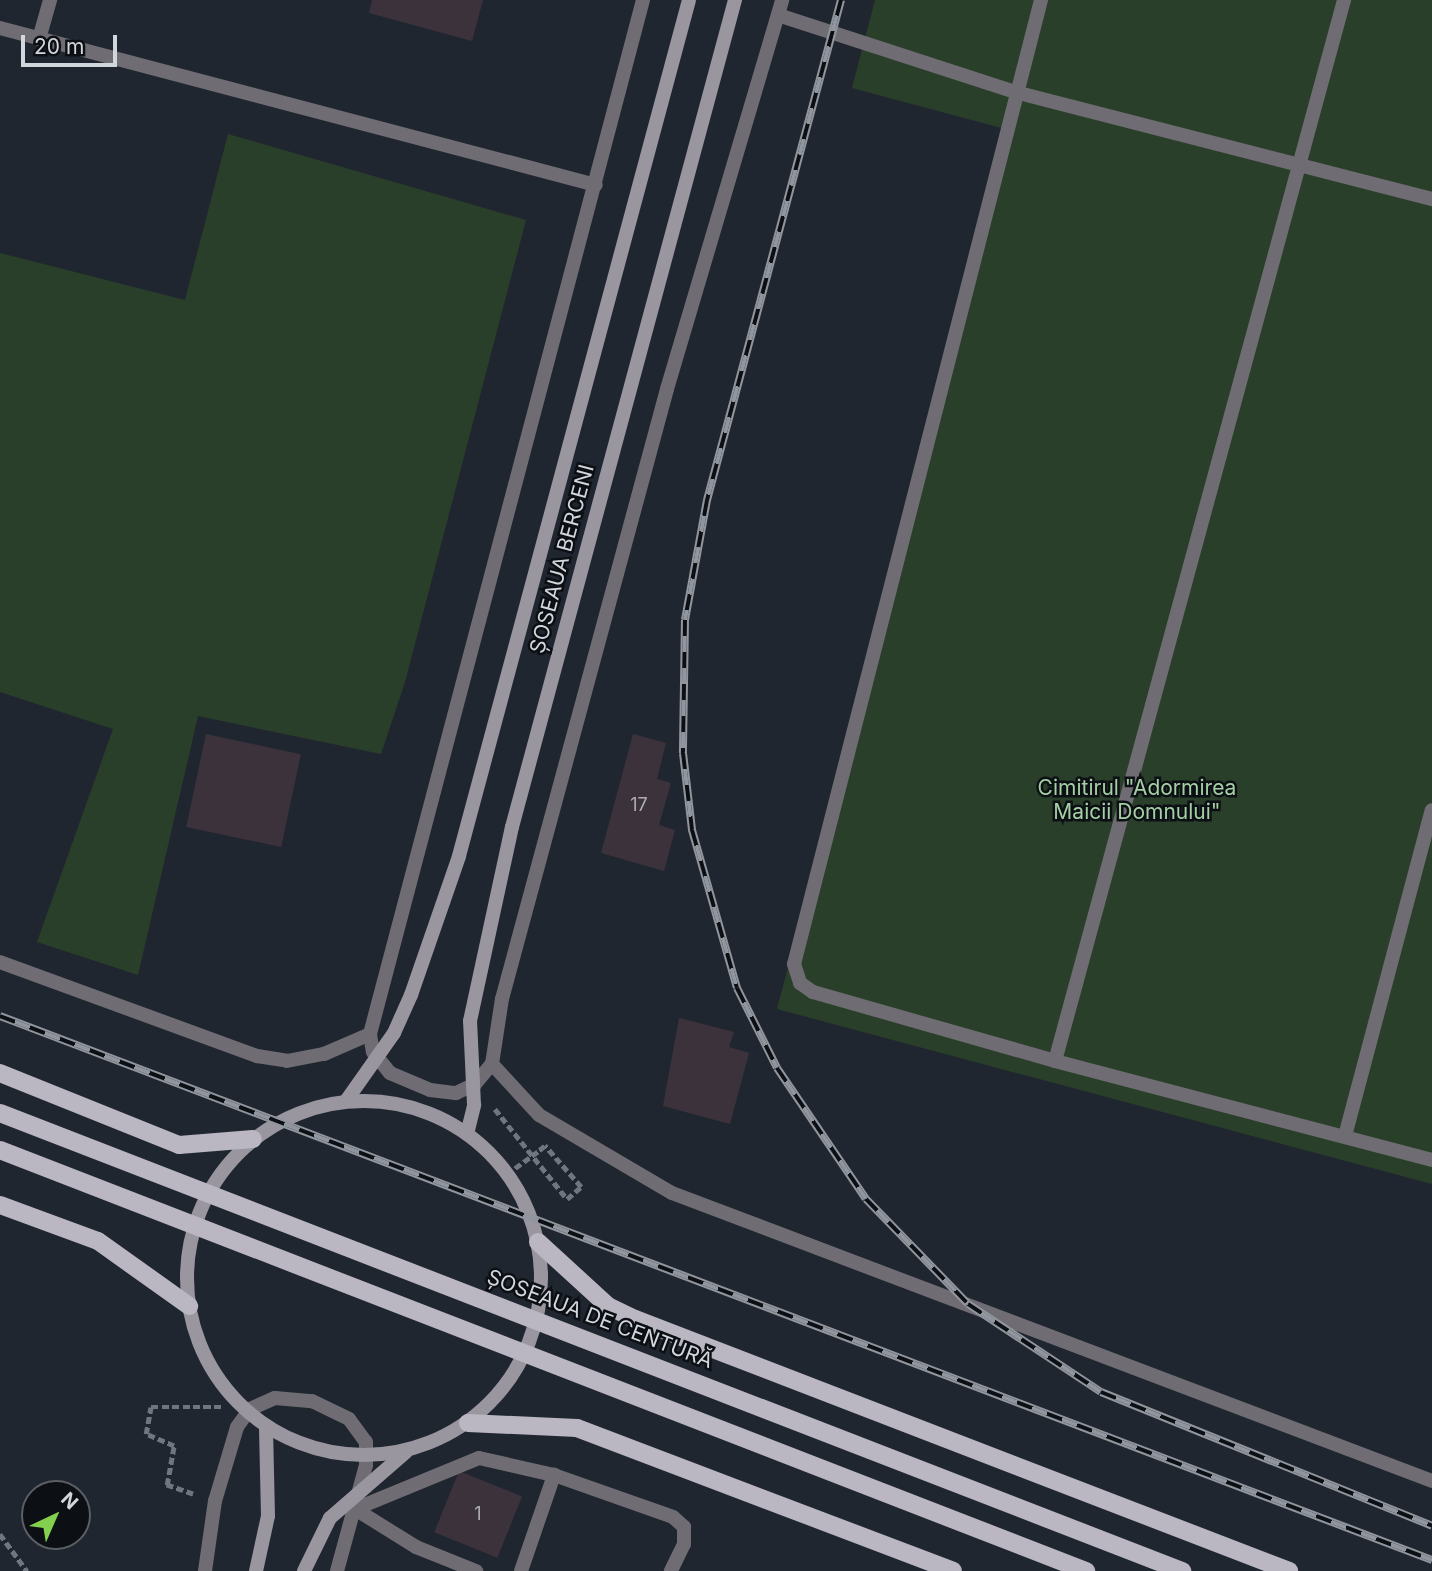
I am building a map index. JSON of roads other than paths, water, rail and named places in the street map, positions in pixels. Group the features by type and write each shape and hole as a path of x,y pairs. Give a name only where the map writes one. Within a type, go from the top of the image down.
{"main road":[{"name":"ȘOSEAUA BERCENI","path":"346,1101 394,1033 443,906 689,0"},
{"name":"ȘOSEAUA BERCENI","path":"467,1134 474,1105 470,1021 512,827 661,265 735,0"},
{"path":"0,1073 179,1145 253,1139"},
{"path":"304,1571 330,1518 407,1451 468,1423 505,1388 530,1343 541,1294 538,1242 508,1174 467,1134 420,1110 346,1101 297,1114 253,1139 220,1173 198,1214 187,1259 189,1306 207,1361 241,1406 266,1426 334,1454 407,1451"},
{"name":"ȘOSEAUA DE CENTURĂ","path":"0,1113 1182,1571"},
{"path":"0,1150 1086,1571"},
{"path":"0,1205 98,1241 189,1306"},
{"path":"538,1242 601,1300 635,1319 1289,1571"},
{"path":"468,1423 577,1428 953,1571"},
{"path":"256,1571 268,1516 266,1426"}],"street":[{"path":"39,39 50,0"},
{"path":"643,0 370,1034 373,1052 390,1073 430,1090 456,1093 475,1084 492,1064 502,999 663,402 782,0"},
{"path":"1041,0 1014,92 794,964 800,983 813,992 1055,1061 1432,1160"},
{"path":"1055,1061 1344,0"},
{"path":"778,15 1014,92 1432,200"},
{"path":"0,28 596,185"},
{"path":"1345,1136 1432,810"},
{"path":"0,962 257,1056 287,1061 324,1054 370,1034"},
{"path":"492,1064 539,1115 672,1193 1432,1481"},
{"path":"205,1571 215,1501 237,1427 250,1409 275,1398 312,1401 349,1419 366,1442 355,1508 337,1571"},
{"path":"355,1508 479,1458 554,1475 673,1517 684,1527 684,1544 671,1571"},
{"path":"521,1571 554,1475"},
{"path":"355,1508 416,1547 476,1571"}],"railway":[{"path":"841,0 707,500 685,620 683,753 692,830 737,988 777,1068 866,1199 968,1304 1101,1392 1432,1526"},
{"path":"0,1016 1432,1560"}],"park label":[{"name":"Cimitirul \"Adormirea Maicii Domnului\"","path":"1137,800"}]}
